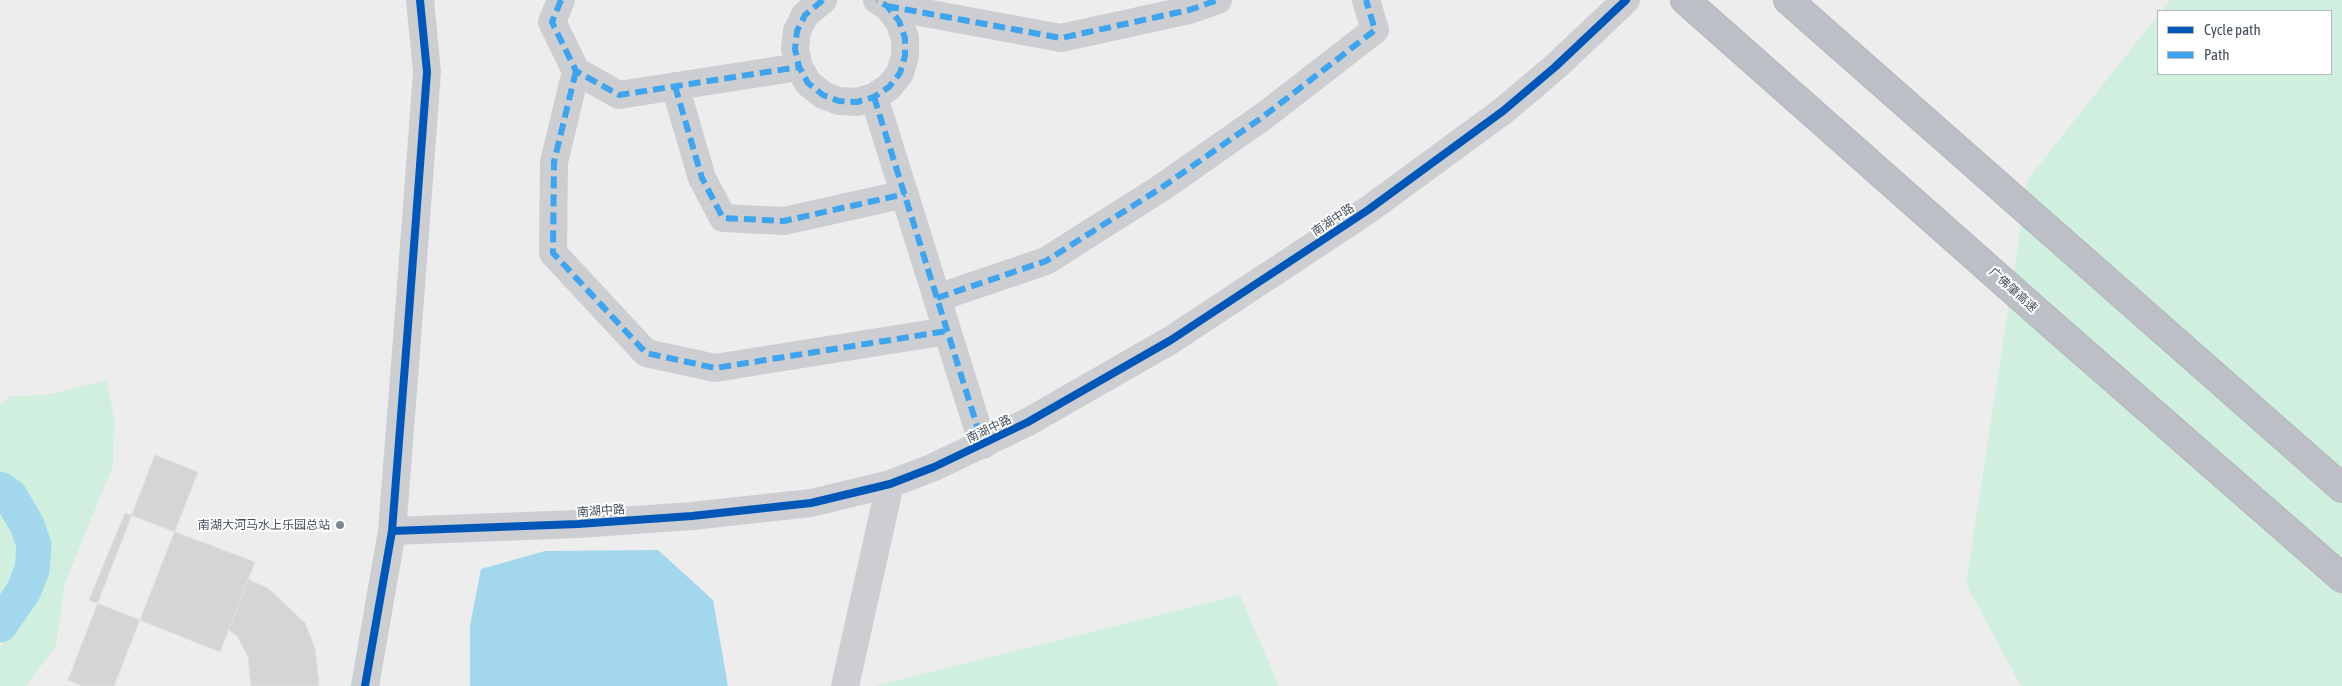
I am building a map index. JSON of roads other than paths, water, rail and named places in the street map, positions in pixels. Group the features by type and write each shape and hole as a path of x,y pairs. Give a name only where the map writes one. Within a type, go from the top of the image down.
{"highway":[{"name":"广佛肇高速","path":"1685,0 2342,578"},
{"path":"1788,0 2342,488"}],"street":[{"path":"366,686 392,531 427,72 420,0"},
{"path":"561,0 552,22 576,71 619,95 799,68"},
{"path":"882,3 1061,38 1189,10 1218,0"},
{"path":"937,298 1046,261 1161,188 1233,138 1375,30 1366,0"},
{"name":"南湖中路","path":"392,531 578,524 692,516 811,503 890,484 983,445 1092,386 1171,340 1368,210 1503,111 1626,0"},
{"path":"820,1 805,15 797,31 795,49 799,68 808,83 823,95 839,101 857,102 874,97 889,87 900,73 905,56 905,38 899,21 882,3"},
{"path":"576,71 554,162 553,253 646,353 715,368 947,331"},
{"path":"675,86 702,178 723,218 784,221 904,194"},
{"path":"874,97 983,445"},
{"path":"845,686 890,484"}],"water":[{"path":"658,550 713,600 728,686 470,686 470,626 481,569 545,551"}],"waterway":[{"path":"0,489 10,496 27,525 34,545 32,570 23,592 0,625"}],"place":[{"name":"南湖大河马水上乐园总站","path":"340,525"}]}
